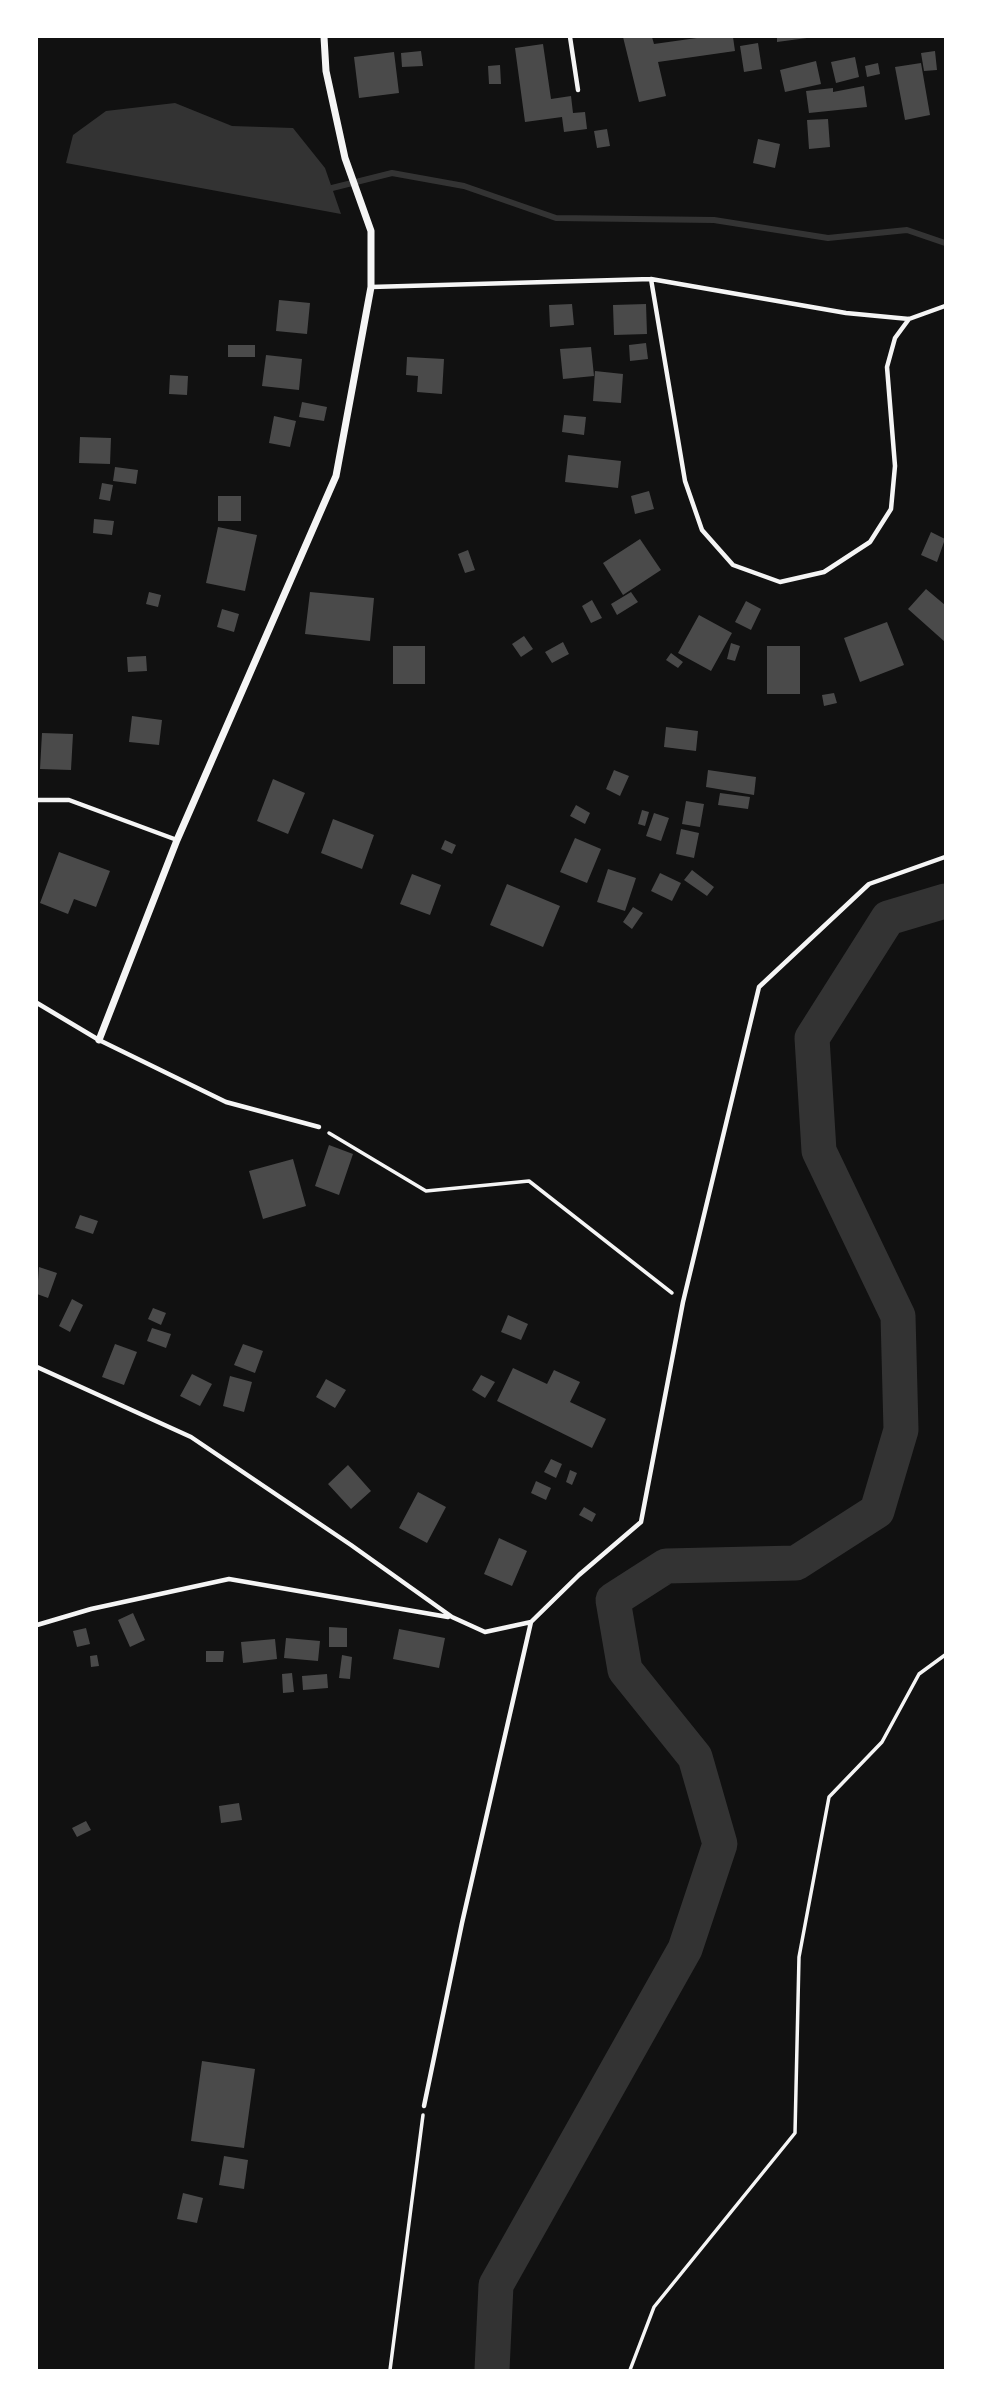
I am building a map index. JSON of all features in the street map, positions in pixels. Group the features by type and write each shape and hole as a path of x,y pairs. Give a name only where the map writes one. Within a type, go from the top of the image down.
{"street":[{"path":"99,1040 177,840 337,476 371,286 370,231 345,158 326,71 324,37"}],"lane":[{"path":"570,37 578,90"},
{"path":"651,279 685,481 702,530 733,565 780,582 824,572 870,542 891,509 895,466 887,367 895,338 909,319"},
{"path":"371,286 651,279 846,313 909,319 945,306"},
{"path":"37,800 69,800 177,840"},
{"path":"37,1367 191,1437 453,1617 485,1632 531,1622 579,1575 641,1522 683,1302 759,986 869,884 945,857"},
{"path":"37,1003 99,1040 226,1102 318,1126"},
{"path":"37,1625 91,1609 229,1579 453,1617"},
{"path":"424,2106 462,1923 531,1622"}],"path":[{"path":"318,1126 426,1191 529,1181 683,1302"},
{"path":"630,2370 654,2307 795,2133 799,1957 830,1797 882,1742 919,1674 945,1655"},
{"path":"390,2370 424,2106"}],"shaded area":[{"path":"175,103 232,126 293,128 325,168 341,214 66,163 73,135 106,111"}],"building":[{"path":"623,37 652,37 654,44 704,37 733,37 735,51 658,62 666,96 639,102"},
{"path":"777,37 807,37 807,38 777,42"},
{"path":"758,43 762,69 744,72 740,46"},
{"path":"543,44 551,99 571,96 573,113 585,112 587,129 564,132 562,117 525,122 515,48"},
{"path":"421,51 423,66 402,67 401,53"},
{"path":"935,51 937,70 924,71 921,53"},
{"path":"394,52 399,93 359,98 354,57"},
{"path":"855,57 859,77 836,83 831,62"},
{"path":"816,61 821,84 785,92 780,70"},
{"path":"878,63 880,74 867,77 865,66"},
{"path":"921,63 930,115 905,120 895,67"},
{"path":"500,65 501,84 489,84 488,66"},
{"path":"864,86 867,107 809,113 806,91 833,88 833,92"},
{"path":"828,119 830,147 809,149 807,120"},
{"path":"607,129 610,146 597,148 594,131"},
{"path":"758,139 780,144 775,168 753,163"},
{"path":"279,300 310,303 307,334 276,331"},
{"path":"572,304 574,325 550,327 549,305"},
{"path":"646,304 647,334 614,335 613,305"},
{"path":"646,343 648,359 630,361 629,345"},
{"path":"228,345 255,345 255,357 228,357"},
{"path":"591,347 594,376 563,379 560,349"},
{"path":"266,355 302,359 299,390 262,386"},
{"path":"407,357 444,359 442,394 417,392 418,376 406,375"},
{"path":"595,371 623,374 621,403 593,401"},
{"path":"170,375 188,376 187,395 169,394"},
{"path":"302,402 327,407 324,421 299,417"},
{"path":"564,415 586,417 584,435 562,432"},
{"path":"274,416 296,421 290,447 269,443"},
{"path":"80,437 111,438 110,464 79,463"},
{"path":"568,455 621,461 618,488 565,482"},
{"path":"115,467 138,470 136,484 113,481"},
{"path":"102,483 113,485 110,501 99,499"},
{"path":"649,491 654,509 635,514 631,496"},
{"path":"218,496 241,496 241,521 218,521"},
{"path":"94,519 114,521 112,535 93,533"},
{"path":"218,527 257,535 245,591 206,583"},
{"path":"931,532 945,539 937,562 921,555"},
{"path":"640,539 661,570 623,595 603,563"},
{"path":"468,550 475,570 465,573 458,554"},
{"path":"926,589 945,605 945,642 908,609"},
{"path":"149,592 161,595 158,607 146,604"},
{"path":"310,592 374,598 370,641 305,634"},
{"path":"631,592 638,602 617,615 611,604"},
{"path":"592,600 602,618 591,623 582,606"},
{"path":"746,601 761,609 751,630 735,622"},
{"path":"222,609 239,614 234,632 217,627"},
{"path":"699,615 732,633 711,671 678,653"},
{"path":"887,622 904,665 860,682 844,638"},
{"path":"524,636 533,649 521,657 512,644"},
{"path":"563,642 569,654 552,663 545,652"},
{"path":"731,643 740,646 735,661 727,659"},
{"path":"393,646 425,646 425,684 393,684"},
{"path":"767,646 800,646 800,694 767,694"},
{"path":"671,653 683,662 678,668 666,660"},
{"path":"146,656 147,671 128,672 127,657"},
{"path":"834,693 837,703 824,706 822,695"},
{"path":"132,716 162,720 159,745 129,742"},
{"path":"666,727 698,731 696,751 664,747"},
{"path":"42,733 73,734 71,770 40,769"},
{"path":"614,770 629,776 620,796 606,789"},
{"path":"708,770 756,777 754,795 706,787"},
{"path":"273,779 305,793 288,834 257,821"},
{"path":"720,793 750,797 748,809 718,805"},
{"path":"686,801 704,804 700,827 682,824"},
{"path":"576,805 590,813 585,824 570,816"},
{"path":"642,810 649,812 645,826 638,824"},
{"path":"654,813 669,818 661,841 646,836"},
{"path":"333,819 374,835 362,869 321,853"},
{"path":"681,829 699,833 694,858 676,854"},
{"path":"575,838 601,849 587,883 560,872"},
{"path":"445,840 456,845 452,854 441,849"},
{"path":"59,852 110,871 96,907 74,899 68,914 40,903"},
{"path":"608,869 636,878 625,911 597,902"},
{"path":"692,870 714,887 707,896 684,880"},
{"path":"660,873 681,883 672,901 651,891"},
{"path":"412,874 441,885 430,915 400,904"},
{"path":"507,884 560,906 543,947 490,925"},
{"path":"633,907 643,913 632,929 623,922"},
{"path":"329,1145 353,1154 339,1195 315,1186"},
{"path":"293,1159 306,1206 263,1219 249,1171"},
{"path":"80,1215 98,1221 93,1234 75,1228"},
{"path":"39,1267 57,1273 48,1298 37,1294"},
{"path":"72,1299 83,1305 70,1332 59,1326"},
{"path":"153,1308 166,1313 161,1325 148,1319"},
{"path":"508,1315 528,1324 521,1340 501,1332"},
{"path":"152,1328 171,1334 166,1348 147,1341"},
{"path":"115,1344 137,1352 124,1385 102,1377"},
{"path":"243,1344 263,1351 255,1373 234,1365"},
{"path":"513,1368 547,1384 554,1370 580,1382 570,1402 606,1419 592,1448 497,1401"},
{"path":"192,1374 212,1384 200,1406 180,1396"},
{"path":"481,1375 495,1382 485,1398 472,1390"},
{"path":"230,1376 252,1382 244,1412 223,1406"},
{"path":"326,1379 346,1390 335,1408 316,1397"},
{"path":"551,1459 562,1464 556,1478 544,1472"},
{"path":"348,1465 371,1491 351,1509 328,1484"},
{"path":"570,1470 577,1473 572,1485 566,1482"},
{"path":"536,1481 551,1488 546,1500 531,1493"},
{"path":"418,1492 446,1507 427,1543 399,1528"},
{"path":"584,1507 596,1514 592,1522 579,1515"},
{"path":"499,1538 527,1551 512,1586 484,1574"},
{"path":"133,1613 145,1640 130,1647 118,1620"},
{"path":"329,1627 347,1628 347,1647 329,1647"},
{"path":"86,1628 90,1644 77,1647 73,1631"},
{"path":"399,1629 445,1638 439,1668 393,1659"},
{"path":"286,1638 320,1641 318,1661 284,1658"},
{"path":"275,1639 277,1659 243,1663 241,1642"},
{"path":"206,1651 224,1651 223,1662 206,1662"},
{"path":"97,1655 99,1666 91,1667 90,1656"},
{"path":"342,1655 352,1657 350,1679 339,1678"},
{"path":"292,1673 294,1692 283,1693 282,1674"},
{"path":"327,1674 328,1688 303,1690 302,1676"},
{"path":"239,1803 242,1820 221,1823 219,1806"},
{"path":"86,1821 91,1830 77,1837 72,1828"},
{"path":"202,2061 255,2069 244,2148 191,2141"},
{"path":"224,2156 248,2160 244,2189 219,2185"},
{"path":"183,2193 203,2198 197,2223 177,2219"}],"waterway":[{"path":"332,188 392,173 464,186 556,218 714,220 828,238 907,230 945,243"},
{"path":"492,2370 496,2285 685,1949 720,1844 695,1757 625,1670 613,1600 666,1566 796,1563 877,1511 901,1430 898,1316 819,1151 812,1038 888,918 945,901"}]}
